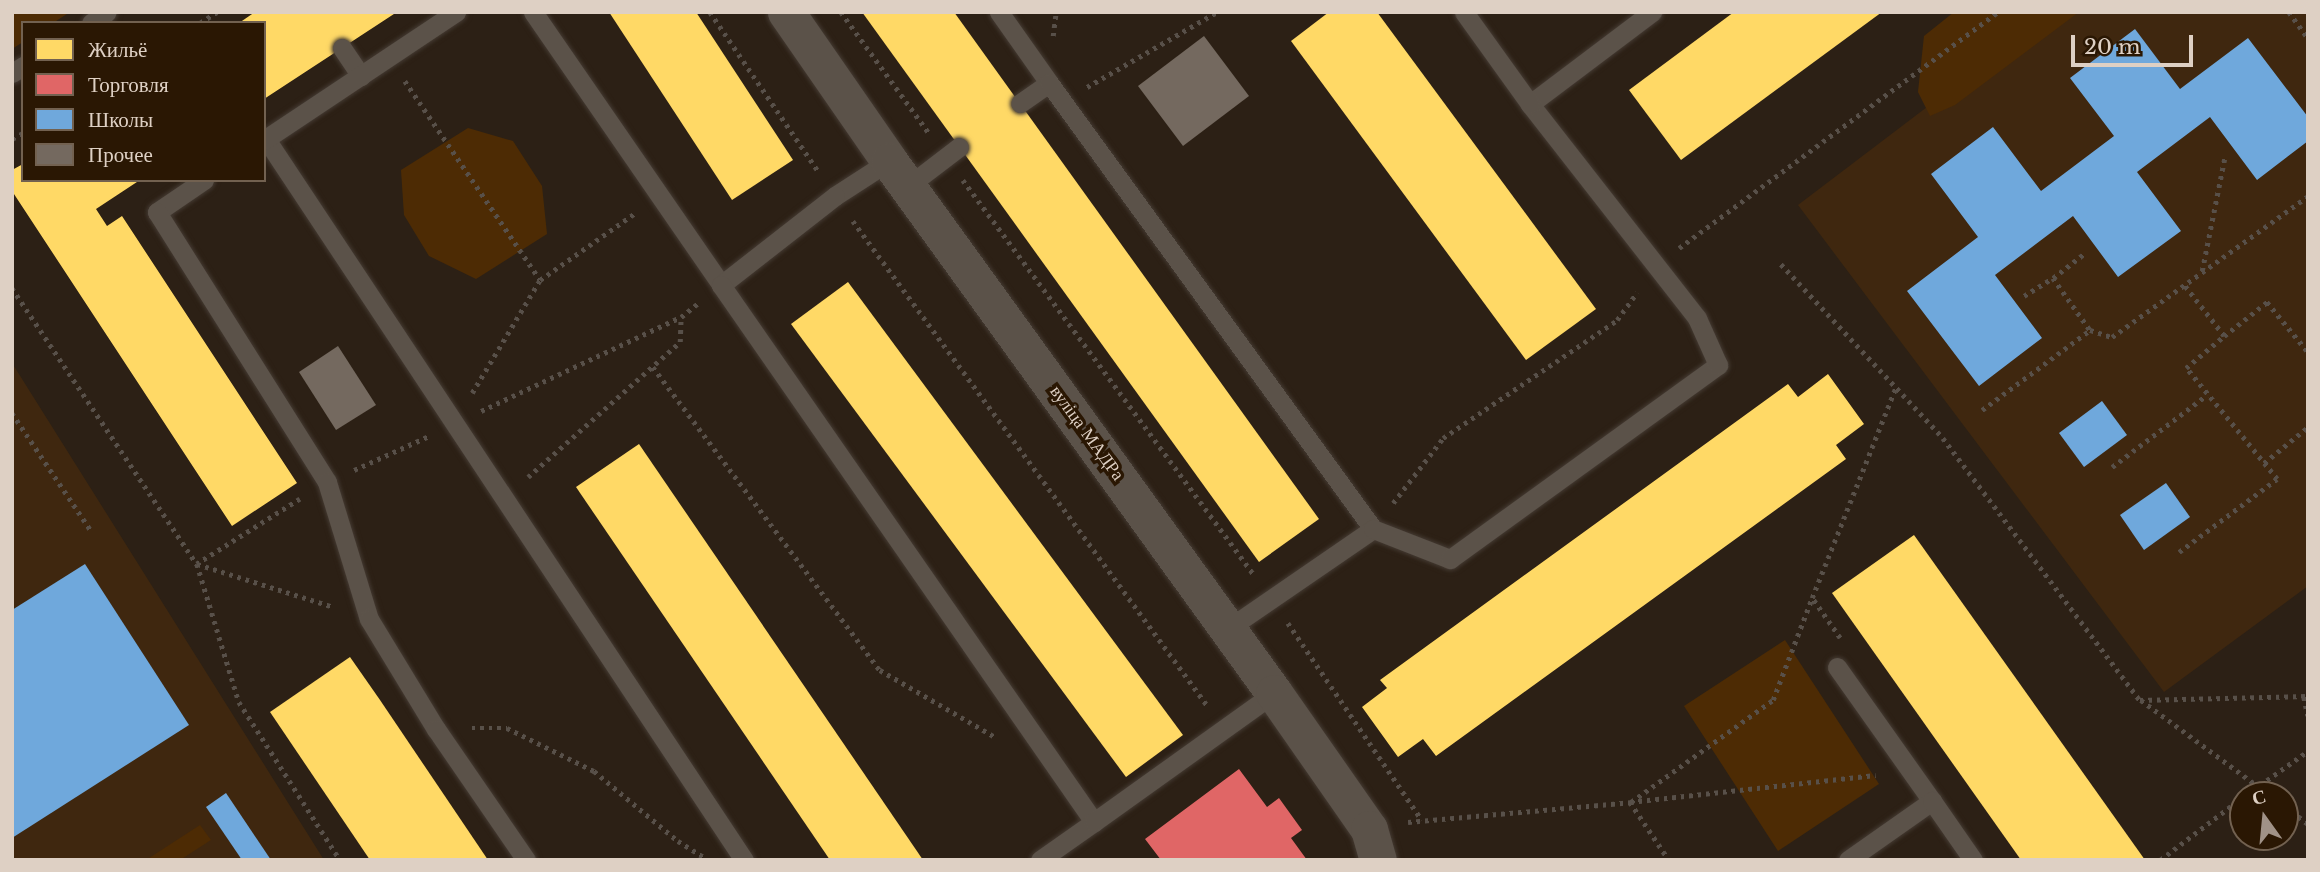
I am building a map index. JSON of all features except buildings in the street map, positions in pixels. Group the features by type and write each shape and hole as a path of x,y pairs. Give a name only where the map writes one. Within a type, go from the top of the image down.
{"street":[{"name":"вуліца МАДРа","path":"786,12 898,174 1274,692 1374,844"}],"lane":[{"path":"266,139 456,12"},
{"path":"533,12 1094,822"},
{"path":"999,12 1373,529 1450,559 1718,365 1697,318 1530,104 1464,12"},
{"path":"1530,104 1652,12"},
{"path":"342,48 361,76"},
{"path":"1020,103 1049,83"},
{"path":"266,142 744,860"},
{"path":"721,285 835,196 952,152"},
{"path":"201,182 157,212 327,482 369,619 436,729 526,860"},
{"path":"1228,628 1373,529"},
{"path":"1837,667 1913,771 1973,860"},
{"path":"1040,860 1274,692"},
{"path":"1848,860 1932,801"}],"path":[{"path":"710,12 835,196 1223,727"},
{"path":"841,12 952,152 1270,597 1422,820"},
{"path":"1373,529 1443,438 1617,320 1656,265 1998,12"},
{"path":"2289,12 2308,38"},
{"path":"1062,102 1215,13"},
{"path":"389,57 540,280"},
{"path":"2202,272 2225,156"},
{"path":"454,424 540,280 659,196"},
{"path":"2053,278 2090,330 2112,337 2308,196"},
{"path":"2024,296 2085,253"},
{"path":"1781,264 1943,438 2140,700 2251,781"},
{"path":"197,564 327,482 681,317 721,285"},
{"path":"2184,285 2224,336"},
{"path":"12,288 197,564 239,702 340,860"},
{"path":"2179,552 2277,479 2186,368 2267,302 2308,352"},
{"path":"503,498 680,342 681,317"},
{"path":"1982,410 2090,330"},
{"path":"653,367 880,670 998,739"},
{"path":"1630,802 1773,699 1896,387"},
{"path":"2112,467 2207,394"},
{"path":"12,413 90,528"},
{"path":"2264,463 2308,427"},
{"path":"197,564 369,619"},
{"path":"1812,598 1843,641"},
{"path":"2140,700 2306,697 2308,716"},
{"path":"436,729 507,728 594,771 678,841 708,860"},
{"path":"2265,781 2308,751"},
{"path":"1374,844 1422,820 1630,802 1913,771"},
{"path":"1630,802 1669,860"},
{"path":"2160,860 2229,807"}],"shaded area":[{"path":"12,12 70,12 56,21 21,21 21,43 12,49"},
{"path":"1954,12 2079,12 1955,105 1930,116 1918,92 1924,36"},
{"path":"2052,12 2308,12 2308,586 2164,692 1798,205"},
{"path":"468,128 513,141 542,186 547,234 476,279 429,256 404,215 401,170"},
{"path":"12,363 324,860 12,860"},
{"path":"1785,640 1879,784 1778,851 1684,706"},
{"path":"200,825 211,840 180,860 146,860"}]}
